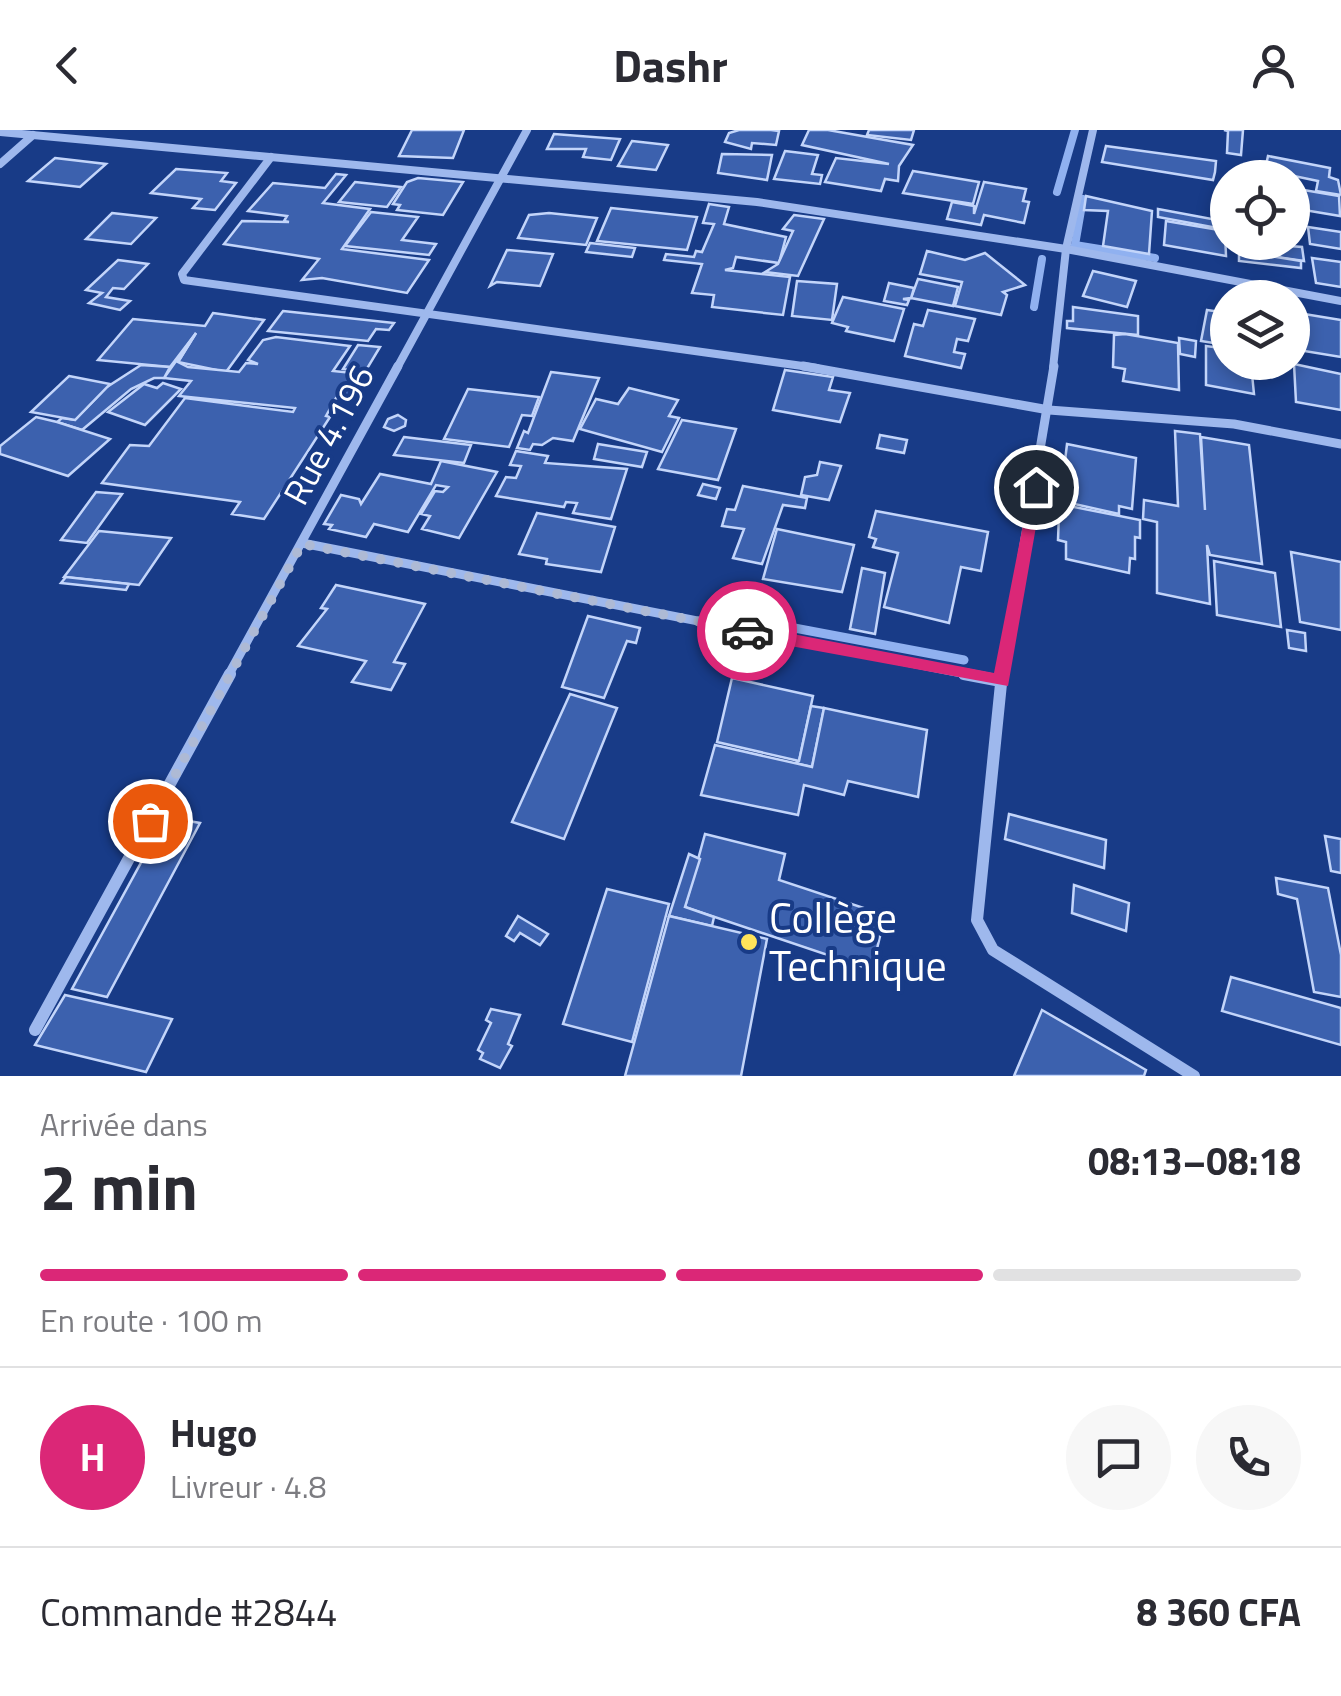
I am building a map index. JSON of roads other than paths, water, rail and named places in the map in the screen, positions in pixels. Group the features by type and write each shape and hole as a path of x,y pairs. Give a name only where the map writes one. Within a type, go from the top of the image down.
{"street":[{"name":"Rue 4.196","path":"36,1030 527,130"},
{"path":"1093,130 1066,249 1050,410 1002,681 977,920 982,936 993,950 1194,1076"},
{"path":"0,132 35,132 810,209 1066,249 1341,300"},
{"path":"0,164 35,132"},
{"path":"270,158 182,278 745,355 1050,410 1234,424 1341,444"},
{"path":"302,544 1002,681"}],"waterway":[{"path":"1057,192 1075,130"},
{"path":"1083,199 1075,245 1155,258"},
{"path":"1034,307 1042,259"},
{"path":"752,620 964,660"}],"place":[{"name":"Collège Technique","path":"749,942"}]}
